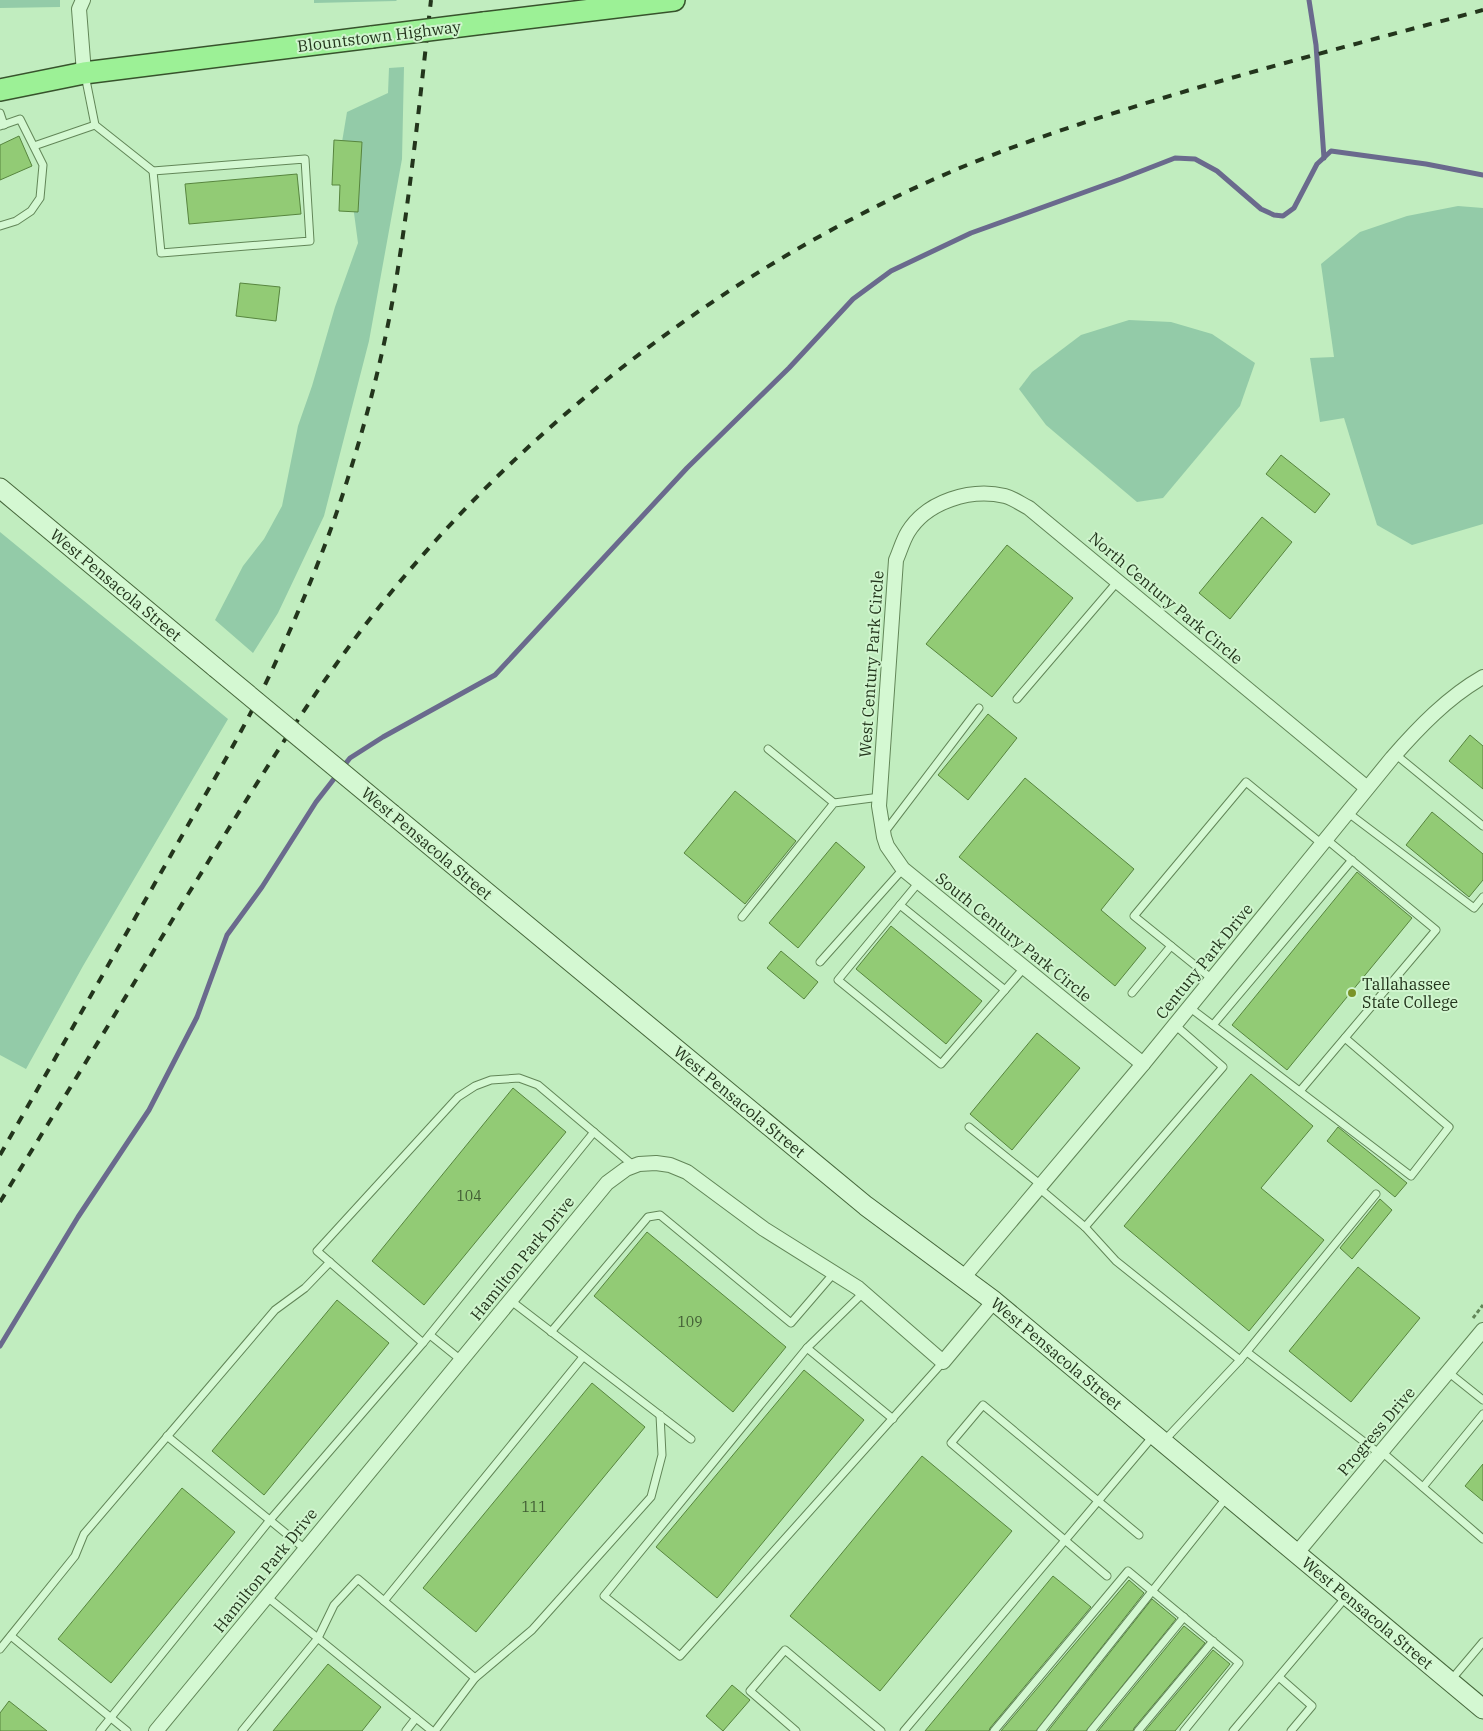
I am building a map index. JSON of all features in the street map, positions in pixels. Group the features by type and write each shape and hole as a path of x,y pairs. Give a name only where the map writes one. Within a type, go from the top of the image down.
{"main road":[{"name":"Blountstown Highway","path":"0,90 84,73 674,0"},
{"name":"West Pensacola Street","path":"0,488 866,1206 994,1301 1483,1709"}],"street":[{"path":"84,0 79,9 84,73"},
{"name":"North Century Park Circle","path":"924,515 932,508 950,499 972,494 990,494 1007,497 1029,508 1368,788"},
{"name":"West Century Park Circle","path":"883,829 879,806 896,560 908,532 916,521 924,515"},
{"name":"Century Park Drive","path":"963,1278 1143,1064 1395,754 1428,720 1461,692 1483,677"},
{"name":"South Century Park Circle","path":"883,829 887,846 903,869 1143,1064"},
{"name":"Hamilton Park Drive","path":"156,1731 607,1183 626,1169 656,1163 670,1165 687,1172 764,1229 863,1293 943,1362"},
{"path":"943,1362 994,1301"},
{"name":"Progress Drive","path":"1296,1554 1483,1330"}],"lane":[{"path":"84,73 95,125 153,171 305,159 310,241 161,253 153,171"},
{"path":"0,113 2,126 20,119 43,165 40,198 31,211 16,221 0,226"},
{"path":"34,146 95,125"},
{"path":"1017,699 1118,581"},
{"path":"883,829 979,708"},
{"path":"768,749 834,803"},
{"path":"1395,754 1483,826"},
{"path":"1212,979 1134,916 1246,782 1352,860 1436,930 1300,1091"},
{"path":"742,918 834,803 880,797"},
{"path":"1347,812 1474,908 1483,897"},
{"path":"1213,1025 1352,860"},
{"path":"820,962 903,869"},
{"path":"919,882 838,980 941,1064 1024,968"},
{"path":"900,905 1005,990"},
{"path":"1132,993 1171,946"},
{"path":"1189,1007 1411,1176 1449,1127 1345,1038"},
{"path":"1086,1227 1223,1067 1174,1025"},
{"path":"423,1343 317,1251 458,1097 475,1086 491,1080 519,1078 538,1085 634,1166"},
{"path":"969,1127 1086,1227 1116,1261 1240,1360"},
{"path":"100,1731 270,1520 430,1335 594,1132"},
{"path":"904,1731 1098,1501 1158,1438 1240,1360 1376,1194"},
{"path":"551,1332 648,1217 660,1215 791,1323 834,1273"},
{"path":"0,1649 75,1556 84,1534 274,1310 305,1288 330,1262"},
{"path":"863,1293 807,1348 604,1596 680,1656 943,1362"},
{"path":"510,1300 691,1439"},
{"path":"430,1335 460,1360"},
{"path":"807,1348 893,1419"},
{"path":"1247,1352 1381,1453 1483,1539"},
{"path":"384,1601 584,1357"},
{"path":"1448,1372 1483,1400"},
{"path":"1107,1576 951,1443 983,1405 1139,1536"},
{"path":"1423,1487 1483,1414"},
{"path":"266,1596 434,1731 475,1678 532,1630 651,1497 662,1455 660,1415"},
{"path":"167,1436 305,1549"},
{"path":"1041,1731 1227,1496"},
{"path":"994,1731 1128,1571 1239,1663 1184,1731"},
{"path":"242,1731 318,1638 334,1605 358,1579 475,1678"},
{"path":"1233,1731 1347,1596"},
{"path":"1091,1731 1184,1617"},
{"path":"10,1636 127,1731"},
{"path":"1138,1731 1213,1641"},
{"path":"1450,1681 1483,1642"},
{"path":"796,1731 750,1691 785,1650 881,1731"},
{"path":"1278,1677 1312,1706 1291,1731"},
{"path":"406,1731 416,1718"}],"green space":[{"path":"0,0 60,0 60,7 0,8"},
{"path":"314,0 397,0 314,3"},
{"path":"404,67 402,159 369,341 324,516 278,613 253,653 215,620 243,566 264,539 282,506 298,426 335,307 358,243 350,183 341,148 347,112 388,93 389,68"},
{"path":"1458,206 1483,208 1483,524 1412,545 1377,525 1344,418 1320,422 1310,358 1334,357 1321,264 1360,232 1407,216"},
{"path":"1129,320 1171,322 1212,334 1255,363 1240,406 1163,498 1137,502 1046,425 1019,389 1032,372 1081,335"},
{"path":"0,532 228,719 83,966 26,1069 0,1055"}],"building":[{"path":"19,136 32,166 0,180 0,145"},
{"path":"334,140 362,142 358,212 339,211 340,185 332,185"},
{"path":"297,174 301,214 189,224 185,184"},
{"path":"240,283 280,287 276,321 236,316"},
{"path":"1281,455 1330,494 1315,513 1266,474"},
{"path":"1262,517 1292,542 1230,619 1199,593"},
{"path":"1007,545 1073,598 992,697 926,644"},
{"path":"988,714 1017,738 968,800 938,775"},
{"path":"1470,735 1483,746 1483,789 1449,761"},
{"path":"1025,778 1134,869 1101,910 1146,948 1115,986 959,857"},
{"path":"735,791 796,841 745,904 684,853"},
{"path":"1432,812 1483,854 1483,880 1469,897 1406,845"},
{"path":"836,842 865,867 798,948 769,923"},
{"path":"1357,872 1412,918 1287,1070 1232,1025"},
{"path":"891,926 982,1001 946,1044 856,969"},
{"path":"781,951 818,982 804,999 767,968"},
{"path":"1037,1033 1080,1068 1012,1150 970,1114"},
{"path":"1251,1074 1313,1126 1261,1188 1324,1240 1249,1331 1124,1226"},
{"path":"513,1088 566,1132 424,1305 372,1261"},
{"path":"1338,1127 1407,1183 1395,1197 1327,1141"},
{"path":"1380,1199 1392,1210 1352,1259 1340,1248"},
{"path":"647,1232 786,1347 733,1412 594,1296"},
{"path":"1358,1267 1420,1318 1351,1402 1289,1351"},
{"path":"337,1300 389,1343 264,1495 212,1451"},
{"path":"804,1370 864,1420 717,1598 656,1547"},
{"path":"592,1383 645,1427 476,1632 423,1588"},
{"path":"922,1456 1012,1531 880,1691 790,1616"},
{"path":"1483,1464 1483,1501 1465,1486"},
{"path":"182,1488 235,1532 111,1683 58,1639"},
{"path":"1053,1576 1091,1607 989,1731 925,1731"},
{"path":"1129,1580 1144,1593 1036,1731 1001,1731"},
{"path":"1152,1599 1176,1619 1086,1731 1048,1731"},
{"path":"1184,1626 1205,1643 1133,1731 1098,1731"},
{"path":"1213,1650 1230,1664 1175,1731 1145,1731"},
{"path":"328,1664 381,1707 362,1731 273,1731"},
{"path":"732,1685 750,1700 723,1731 706,1716"},
{"path":"9,1701 47,1731 0,1731 0,1713"}],"waterway":[{"path":"1309,0 1316,45 1324,158"},
{"path":"342,768 350,758 383,737 495,675 687,468 789,368 853,299 891,271 971,233 1175,158 1195,159 1217,171 1261,209 1274,215 1283,216 1294,208 1317,164 1331,151 1426,164 1483,175"},
{"path":"0,1346 78,1217 149,1110 197,1017 227,935 262,887 316,802 337,775"}],"railway":[{"path":"0,1155 249,716 273,668 322,552 363,429 377,376 388,322 408,201 431,0"},
{"path":"0,1202 241,808 281,745 345,652 403,578 466,508 535,441 608,379 684,322 764,269 846,222 954,170 1052,133 1171,95 1483,10"}],"place":[{"name":"Tallahassee State College","path":"1352,993"}]}
